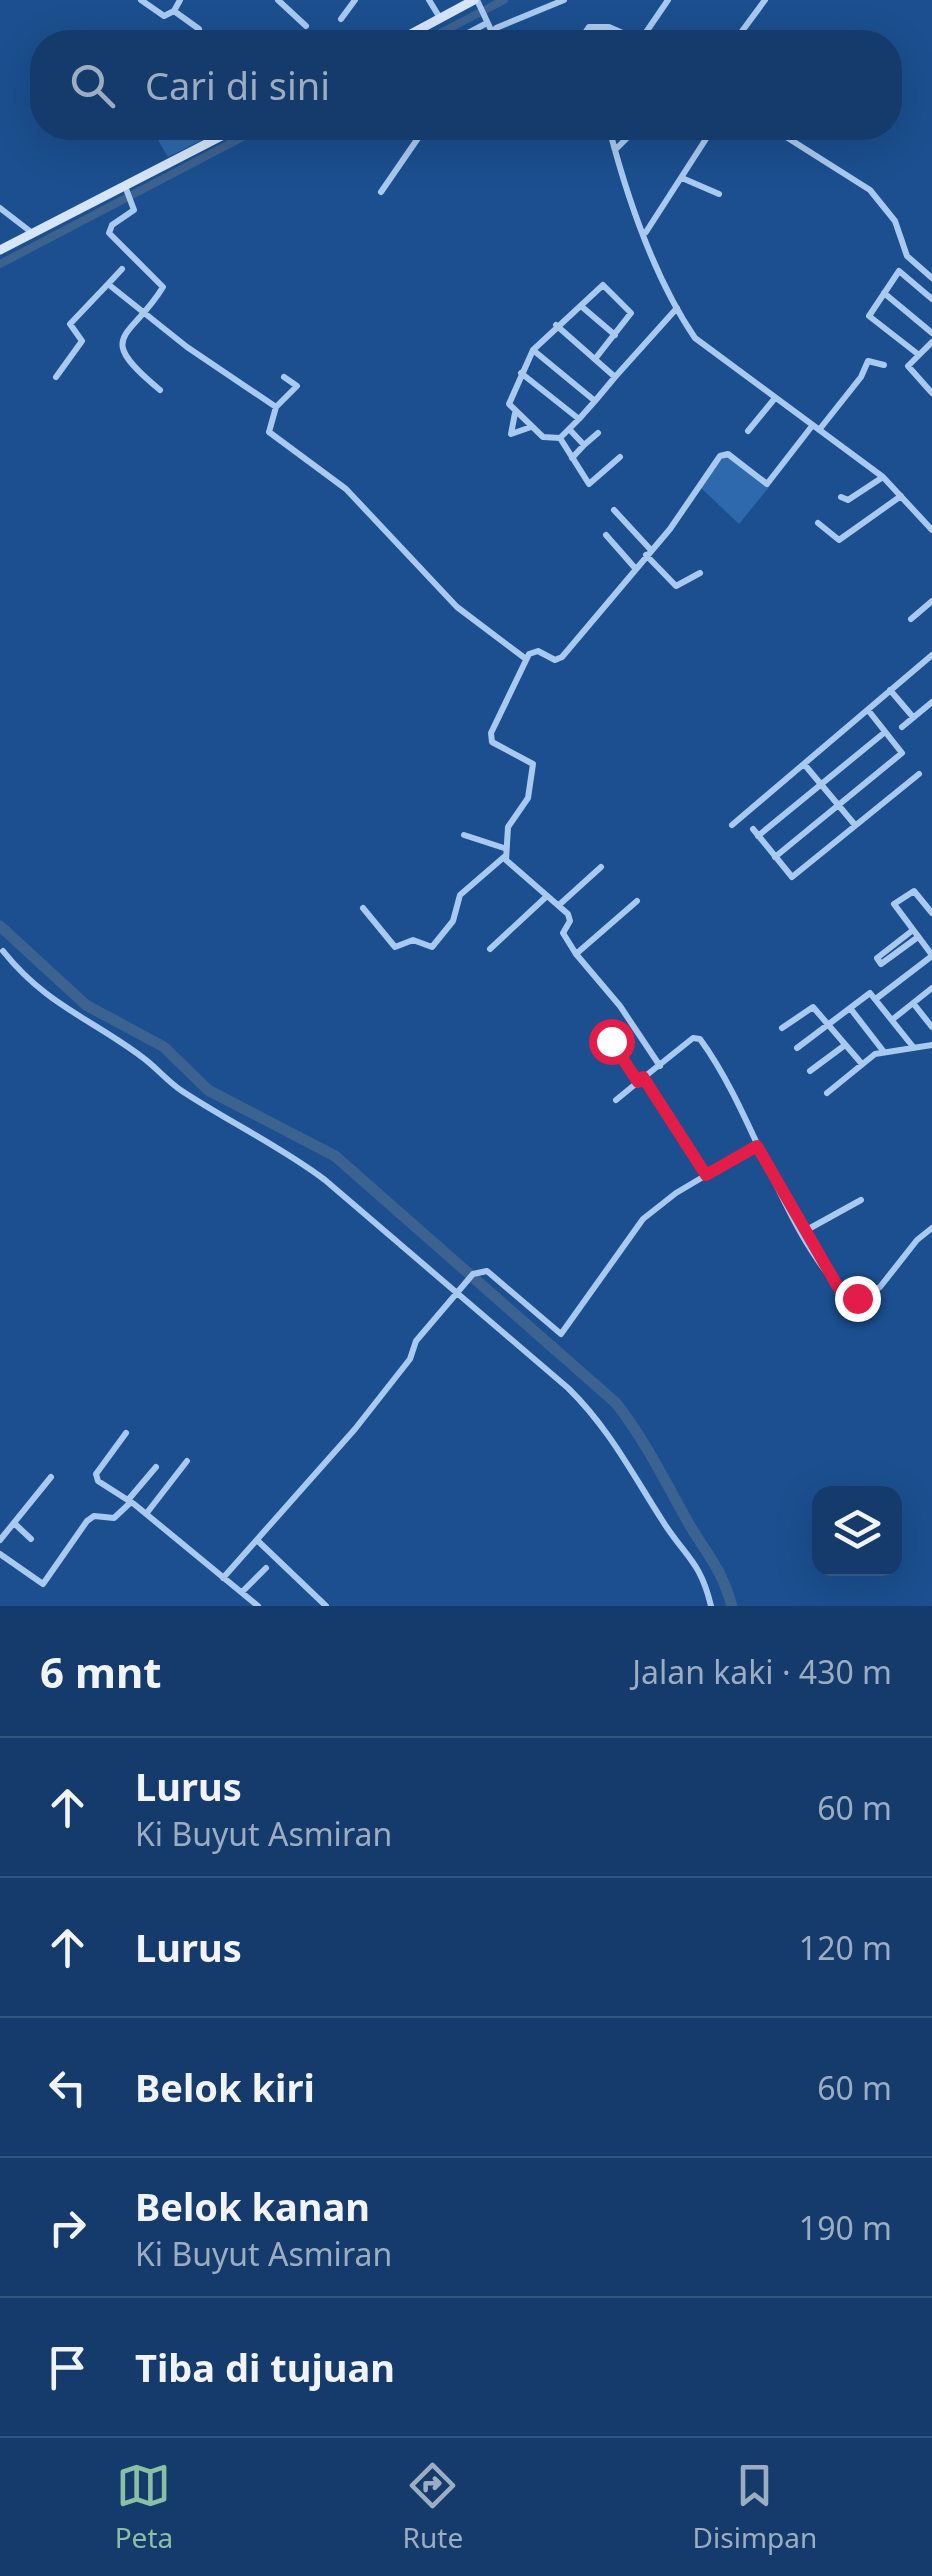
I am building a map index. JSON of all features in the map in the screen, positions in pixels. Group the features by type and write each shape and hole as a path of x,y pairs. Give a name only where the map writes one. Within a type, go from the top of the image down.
{"street":[{"path":"141,0 164,16 174,11 180,0"},
{"path":"278,0 306,26"},
{"path":"341,19 355,0"},
{"path":"429,0 440,18"},
{"path":"477,30 564,0"},
{"path":"649,30 668,0"},
{"path":"418,30 476,1 494,30"},
{"path":"742,30 761,1"},
{"path":"174,11 199,30"},
{"path":"487,30 488,25"},
{"path":"588,30 615,30"},
{"path":"0,250 214,140"},
{"path":"381,192 417,140"},
{"path":"612,140 645,233 677,308 696,338 884,477 928,519 932,530"},
{"path":"615,150 625,140"},
{"path":"645,233 706,140"},
{"path":"791,140 870,190 895,221 906,256 932,278"},
{"path":"682,178 719,194"},
{"path":"126,187 133,201 132,212 109,230 164,284 144,314 124,330 123,348 132,366 160,390"},
{"path":"0,208 31,232"},
{"path":"56,377 82,341 70,324 122,270"},
{"path":"919,355 869,316 899,270 932,299"},
{"path":"108,284 276,407"},
{"path":"595,360 631,310 607,286 600,286 534,350 509,404 543,437 560,438 677,308"},
{"path":"884,293 932,333"},
{"path":"581,306 615,335"},
{"path":"556,326 614,377"},
{"path":"932,342 908,366 932,392"},
{"path":"534,350 595,401"},
{"path":"363,908 395,947 414,940 432,947 454,921 460,895 504,852 509,824 530,793 533,764 491,738 526,659 534,651 562,658 670,528 723,453 767,484 861,377 868,362 884,365"},
{"path":"522,373 579,420"},
{"path":"284,377 297,386 276,407 268,432 346,489 455,606 526,659"},
{"path":"748,431 776,398"},
{"path":"515,413 512,434 530,428"},
{"path":"570,430 584,445"},
{"path":"572,458 598,433"},
{"path":"560,438 589,484 620,457"},
{"path":"841,497 848,500 884,477"},
{"path":"818,524 836,541 901,496"},
{"path":"614,510 676,586 700,573"},
{"path":"606,535 635,568"},
{"path":"912,619 932,601"},
{"path":"732,825 932,655"},
{"path":"890,690 913,717"},
{"path":"902,727 932,702"},
{"path":"775,857 902,753 868,710"},
{"path":"885,732 756,833 792,878 918,774"},
{"path":"804,764 856,826"},
{"path":"464,835 504,852 517,873 559,905 570,920 562,933 620,1006 660,1066"},
{"path":"559,905 601,867"},
{"path":"876,998 932,956 894,904 914,892 930,908"},
{"path":"490,949 546,896"},
{"path":"576,954 637,902"},
{"path":"916,934 881,964 876,958 916,934"},
{"path":"3,951 36,988 62,1008 144,1058 185,1093 294,1157 458,1288 604,1424 669,1530 700,1567 711,1606"},
{"path":"893,1019 932,988"},
{"path":"797,1048 869,993 914,1048"},
{"path":"913,1003 932,1027"},
{"path":"782,1028 812,1006 862,1064"},
{"path":"850,1008 884,1052"},
{"path":"616,1100 693,1038 700,1039 804,1232 838,1287 855,1298 880,1287 917,1240 932,1228"},
{"path":"611,1041 706,1175"},
{"path":"810,1071 845,1044"},
{"path":"827,1093 862,1064 884,1052 932,1045"},
{"path":"223,1578 384,1393 458,1288 473,1274 487,1271 561,1334 643,1219 706,1175 757,1146"},
{"path":"804,1232 861,1200"},
{"path":"126,1433 96,1477 254,1605"},
{"path":"146,1514 187,1461"},
{"path":"0,1554 42,1584 87,1521 94,1516 114,1518 156,1466"},
{"path":"0,1540 51,1476"},
{"path":"14,1523 31,1539"},
{"path":"258,1542 326,1606"},
{"path":"242,1592 266,1568"}],"shaded area":[{"path":"158,140 202,140 168,157"},
{"path":"729,451 770,486 739,524 699,486"}],"waterway":[{"path":"446,30 504,0"},
{"path":"0,264 237,140"},
{"path":"0,926 86,1005 164,1047 208,1090 335,1156 616,1403 714,1563 732,1606"}],"route":[{"path":"611,1041 638,1082 643,1077 706,1175 757,1146 838,1287 847,1296 857,1298"}]}
